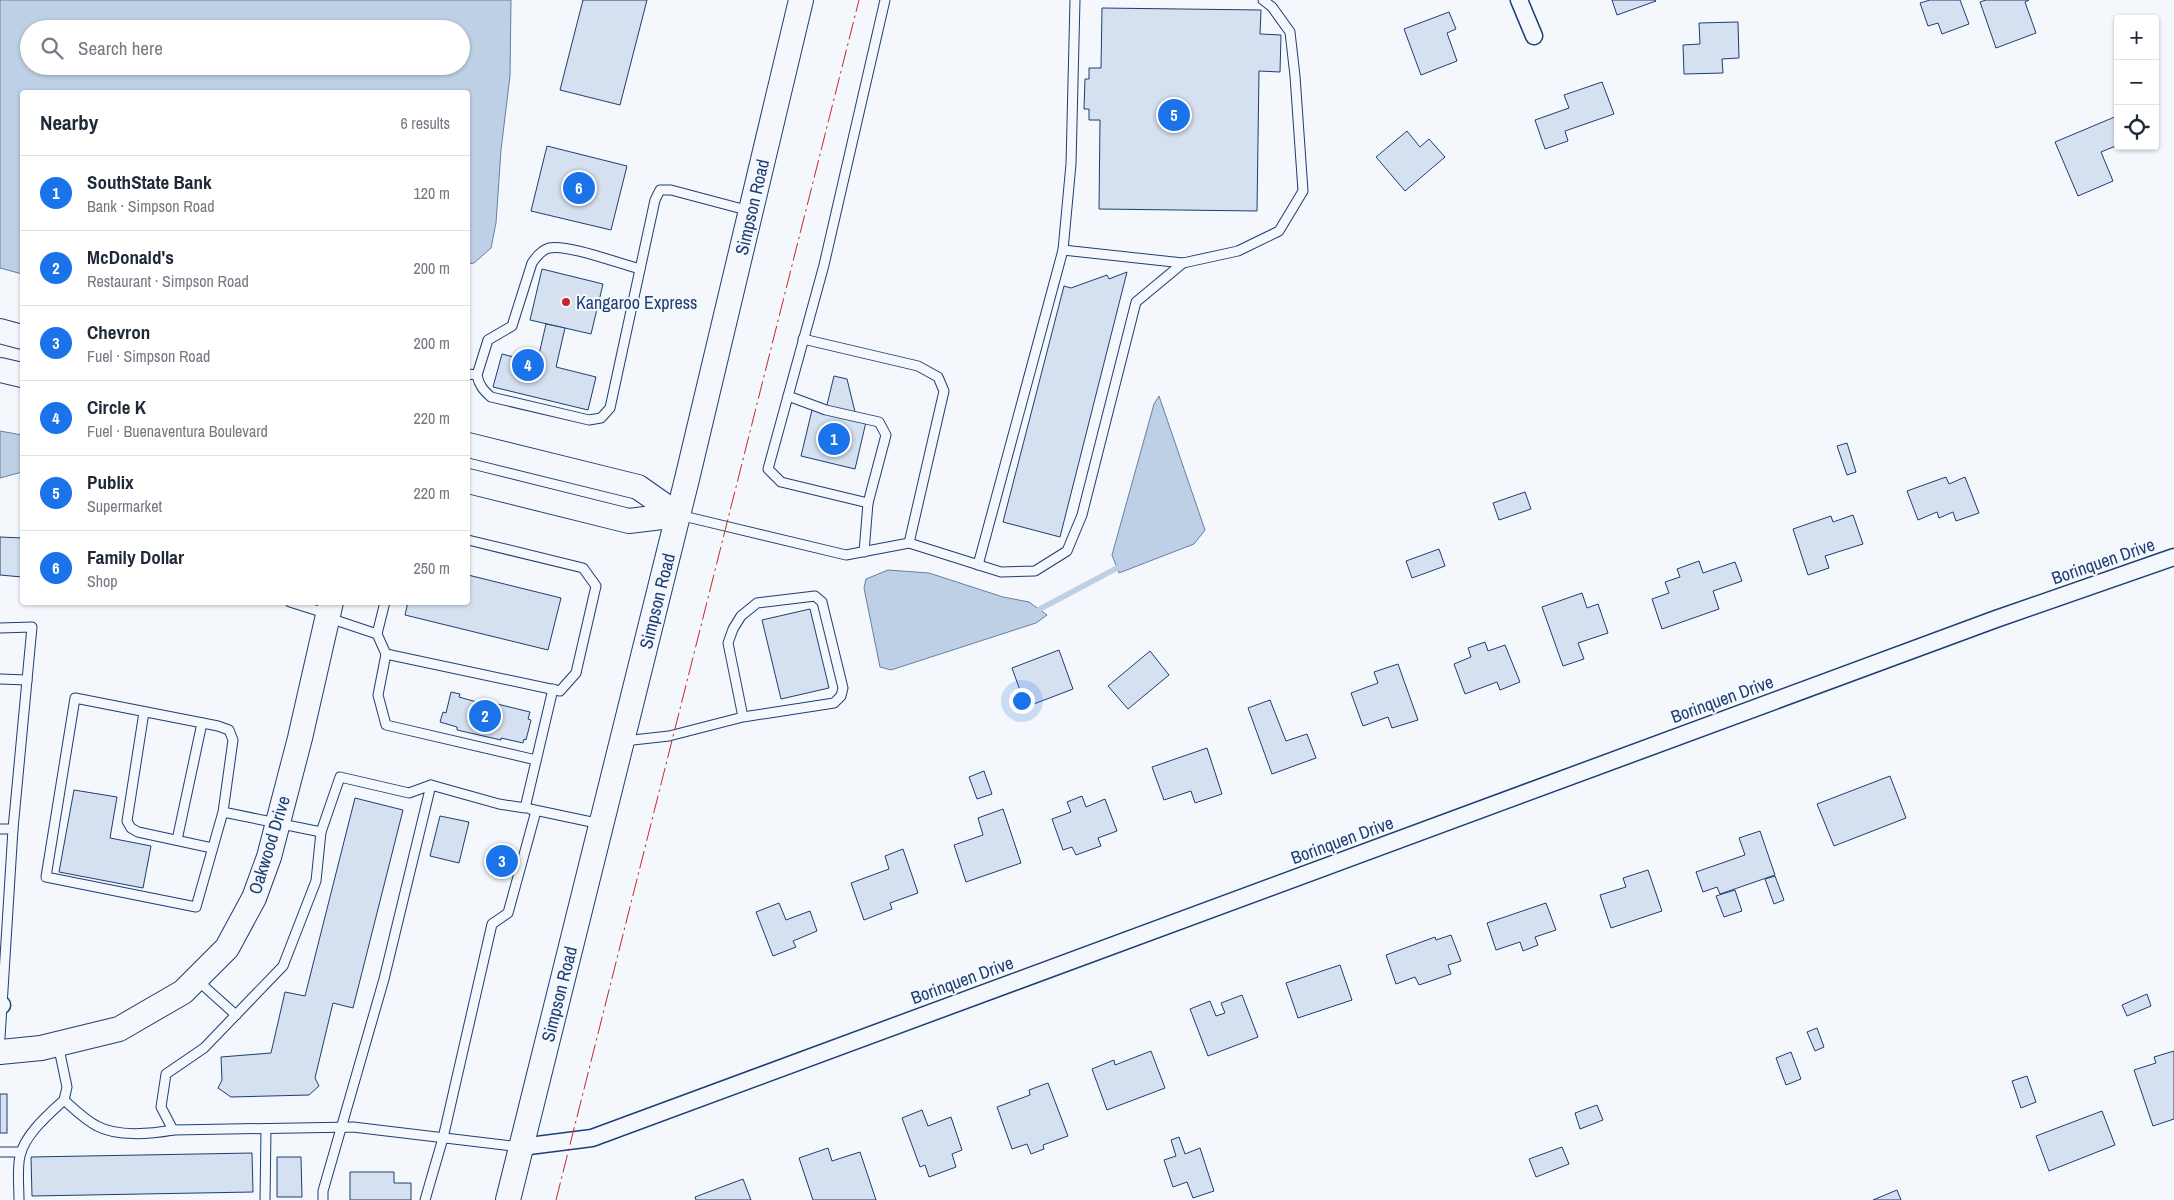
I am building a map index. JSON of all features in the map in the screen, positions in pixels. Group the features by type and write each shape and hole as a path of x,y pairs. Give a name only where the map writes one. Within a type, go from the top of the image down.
{"main road":[{"name":"Simpson Road","path":"508,1200 678,515 801,0"},
{"path":"0,331 20,336"},
{"path":"0,370 20,375"},
{"path":"470,445 638,487 678,515"},
{"path":"470,481 629,521 678,515"},
{"name":"Oakwood Drive","path":"0,1052 40,1048 119,1028 183,992 227,948 254,898 269,857 329,612"}],"street":[{"path":"1519,0 1534,36"},
{"name":"Borinquen Drive","path":"521,1147 592,1138 1996,619 2174,557"}],"lane":[{"path":"868,503 781,482 768,470 824,265 884,0"},
{"path":"978,565 1063,250 1071,164 1075,0"},
{"path":"1063,250 1183,263 1238,251 1279,231 1302,190 1295,76 1290,32 1272,7 1263,0"},
{"path":"640,269 565,248 549,248 538,254 532,262 512,326 488,340 472,374 490,397 589,420 601,418 610,408 655,200 660,190 671,190 751,211"},
{"path":"678,515 846,555 908,543 1001,572 1036,571 1067,551 1082,515 1136,302 1183,263"},
{"path":"803,339 918,366 938,377 944,391 908,543"},
{"path":"788,396 826,410 879,422 886,435 868,503 864,552"},
{"path":"386,654 560,691 576,674 596,586 583,568 470,540"},
{"path":"622,742 669,736 743,718 834,703 841,696 843,688 822,602 815,596 757,603 741,616 733,628 728,643 743,718"},
{"path":"302,605 329,612 377,634"},
{"path":"384,605 377,634 386,654 378,695 386,725 536,760"},
{"path":"0,628 32,627 4,918 0,1038"},
{"path":"0,679 27,680"},
{"path":"525,808 553,689"},
{"path":"75,698 202,723 229,730 233,740 222,812 196,907 46,877 75,698"},
{"path":"144,712 127,821 131,828 138,832 212,848"},
{"path":"177,840 202,723"},
{"path":"173,1130 161,1107 166,1074 204,1048 283,966 316,881 321,832 340,777 409,793 431,786 499,804 601,824"},
{"path":"323,1200 323,1191 343,1127 384,979 431,786"},
{"path":"425,1200 443,1138 492,924 508,913 536,811"},
{"path":"222,812 321,832"},
{"path":"0,829 13,829"},
{"path":"196,979 236,1015"},
{"path":"19,1200 21,1152 36,1130 64,1100 67,1087 58,1044"},
{"path":"64,1100 88,1121 108,1131 150,1134 173,1130 343,1127 521,1147"},
{"path":"265,1200 266,1128"},
{"path":"0,1152 21,1152"}],"water":[{"path":"0,0 511,0 510,76 501,150 496,223 491,248 474,263 470,264 470,90 20,90 20,273 0,268"},
{"path":"1159,396 1205,530 1194,544 1119,573 1112,555 1154,404"},
{"path":"0,431 20,435 20,473 0,478"},
{"path":"888,570 929,573 1003,597 1029,602 1047,615 1036,623 891,670 880,667 864,588 866,579"}],"building":[{"path":"583,0 647,0 620,105 560,90"},
{"path":"1612,0 1655,0 1656,1 1617,15"},
{"path":"1930,0 1960,0 1969,24 1942,34 1938,23 1928,26 1920,3"},
{"path":"1986,0 2029,0 2025,2 2036,33 1996,48 1980,2"},
{"path":"1102,8 1261,10 1260,34 1281,35 1280,72 1259,71 1257,211 1099,209 1100,120 1089,120 1089,109 1084,109 1085,79 1089,79 1089,68 1101,68"},
{"path":"1449,12 1456,29 1447,33 1457,61 1421,75 1404,29"},
{"path":"1738,22 1739,58 1722,59 1723,73 1684,74 1683,45 1700,44 1699,23"},
{"path":"1602,82 1614,114 1565,131 1568,141 1545,149 1535,120 1569,108 1564,95"},
{"path":"2114,117 2114,147 2101,152 2113,181 2078,196 2055,142"},
{"path":"1407,131 1420,147 1429,139 1445,157 1405,191 1376,157"},
{"path":"547,146 627,166 611,230 531,211"},
{"name":"Kangaroo Express","path":"542,269 603,284 591,334 530,320"},
{"path":"1127,272 1060,537 1003,522 1064,286 1071,288 1107,275 1109,279"},
{"path":"546,324 565,328 556,367 596,377 588,410 493,387 502,354 537,363"},
{"path":"834,376 847,379 856,416 825,413"},
{"path":"812,410 866,422 855,469 801,456"},
{"path":"1847,443 1856,472 1847,475 1837,446"},
{"path":"1946,477 1949,484 1965,477 1979,513 1956,521 1953,512 1939,518 1937,512 1918,520 1907,491"},
{"path":"1525,492 1531,509 1499,520 1493,503"},
{"path":"1853,515 1863,544 1825,556 1829,568 1808,575 1793,529 1831,516 1833,522"},
{"path":"0,537 20,538 20,577 0,575"},
{"path":"1439,549 1445,566 1412,578 1406,561"},
{"path":"1699,561 1703,573 1735,562 1742,581 1713,591 1719,609 1662,629 1652,599 1669,593 1665,582 1680,577 1677,569"},
{"path":"470,575 561,598 548,650 405,615 407,605 470,605"},
{"path":"1582,593 1587,608 1598,604 1608,633 1578,643 1584,659 1563,666 1542,607"},
{"path":"810,609 829,688 781,699 762,620"},
{"path":"1485,642 1488,651 1505,645 1520,682 1500,690 1497,682 1465,694 1454,664 1471,657 1468,648"},
{"path":"1059,650 1073,689 1026,707 1012,668"},
{"path":"1150,651 1169,675 1128,709 1108,686"},
{"path":"1398,664 1418,720 1392,728 1388,717 1363,726 1351,693 1378,683 1374,672"},
{"path":"451,692 460,694 459,697 484,704 485,701 530,712 528,719 531,720 526,740 524,739 523,743 501,738 501,740 457,730 457,727 440,722 443,712 446,713"},
{"path":"1270,700 1286,741 1307,734 1316,758 1272,774 1248,708"},
{"path":"1207,748 1222,794 1195,803 1191,791 1164,800 1152,767"},
{"path":"984,771 992,794 977,799 969,777"},
{"path":"1890,776 1906,818 1834,846 1817,804"},
{"path":"74,790 117,797 110,838 151,846 143,888 59,872"},
{"path":"1082,796 1086,807 1105,799 1117,831 1098,838 1101,846 1076,855 1072,847 1063,850 1052,819 1071,812 1067,802"},
{"path":"355,798 403,810 353,1008 333,1003 315,1078 319,1086 309,1095 231,1097 218,1088 222,1080 221,1057 271,1053 285,992 305,996"},
{"path":"1003,809 1021,863 966,882 954,845 983,835 978,818"},
{"path":"440,816 469,822 459,863 430,856"},
{"path":"1760,831 1775,875 1720,894 1717,887 1703,892 1696,872 1745,855 1739,838"},
{"path":"903,849 918,893 890,903 892,909 864,920 851,883 889,869 885,856"},
{"path":"1648,870 1662,911 1611,928 1600,895 1626,887 1623,878"},
{"path":"1775,876 1784,900 1774,904 1765,879"},
{"path":"1735,890 1742,911 1724,917 1716,896"},
{"path":"779,903 786,920 810,911 817,931 793,941 796,947 773,956 756,912"},
{"path":"1546,903 1556,930 1535,937 1538,945 1523,951 1520,942 1496,950 1487,923"},
{"path":"1451,935 1461,961 1448,965 1451,974 1419,985 1415,977 1396,984 1386,955 1435,937 1436,940"},
{"path":"1340,965 1352,1000 1298,1018 1286,983"},
{"path":"2147,994 2151,1006 2127,1016 2122,1005"},
{"path":"1242,995 1258,1037 1208,1056 1190,1009 1210,1001 1216,1016 1225,1013 1221,1003"},
{"path":"1817,1028 1824,1047 1815,1051 1807,1032"},
{"path":"1151,1051 1165,1088 1107,1110 1092,1069 1114,1060 1115,1065"},
{"path":"2174,1051 2174,1119 2153,1126 2134,1070 2156,1063 2154,1057"},
{"path":"1791,1052 1801,1079 1786,1085 1776,1058"},
{"path":"2027,1076 2036,1102 2021,1108 2012,1081"},
{"path":"1048,1083 1068,1136 1043,1145 1044,1149 1031,1154 1027,1144 1012,1149 997,1107 1030,1095 1029,1090"},
{"path":"0,1094 7,1094 7,1133 0,1133"},
{"path":"1597,1105 1603,1120 1580,1129 1575,1113"},
{"path":"922,1110 928,1126 951,1117 962,1150 952,1154 956,1167 929,1177 925,1165 920,1167 902,1118"},
{"path":"2102,1111 2115,1145 2049,1171 2036,1136"},
{"path":"1179,1137 1185,1154 1200,1148 1214,1191 1193,1198 1187,1182 1173,1187 1164,1160 1176,1156 1171,1140"},
{"path":"1562,1147 1569,1164 1536,1177 1529,1159"},
{"path":"828,1148 832,1161 860,1152 876,1200 813,1200 799,1158"},
{"path":"252,1153 253,1192 32,1196 31,1157"},
{"path":"277,1157 301,1157 302,1197 277,1197"},
{"path":"350,1172 394,1172 394,1183 411,1183 411,1200 350,1200"},
{"path":"743,1179 751,1200 696,1200 695,1197"},
{"path":"1897,1190 1901,1200 1873,1200"}],"waterway":[{"path":"1040,609 1117,568"}],"power":[{"path":"556,1200 859,0"}],"place":[{"name":"Publix","path":"1174,115"},
{"name":"Family Dollar","path":"579,188"},
{"name":"Kangaroo Express","path":"566,302"},
{"name":"Circle K","path":"528,365"},
{"name":"SouthState Bank","path":"834,439"},
{"name":"McDonald's","path":"485,716"},
{"name":"Chevron","path":"502,861"}]}
